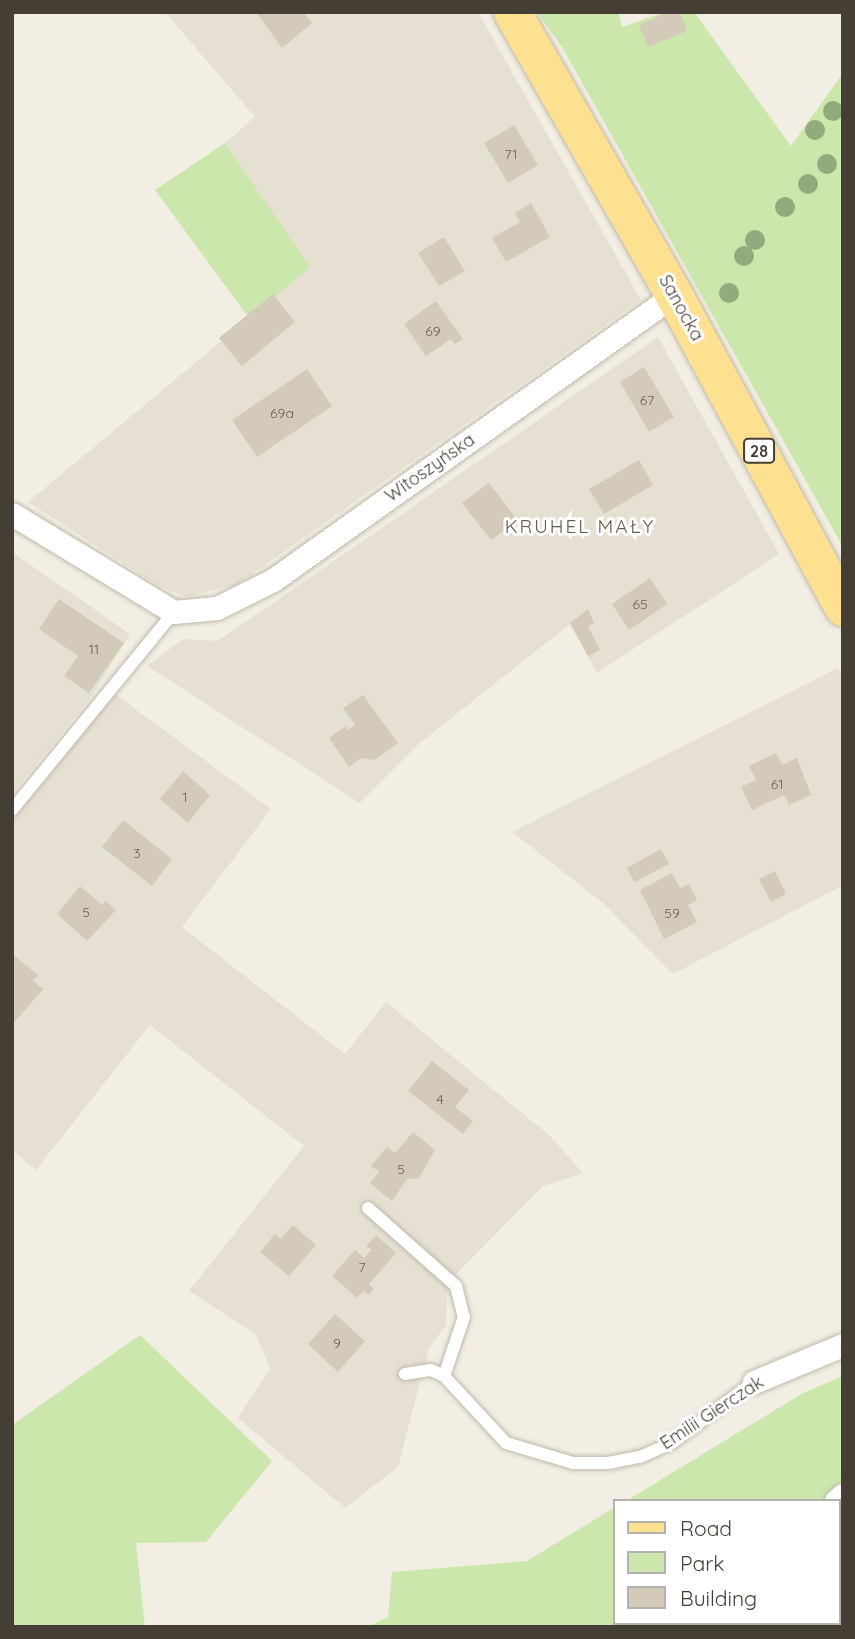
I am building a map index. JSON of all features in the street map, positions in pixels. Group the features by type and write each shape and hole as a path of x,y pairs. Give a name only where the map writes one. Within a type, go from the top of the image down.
{"main road":[{"name":"Sanocka","path":"512,12 674,295 843,607"}],"street":[{"name":"Witoszyńska","path":"174,612 217,607 273,580 674,295"},
{"path":"12,514 174,612"},
{"name":"Emilii Gierczak","path":"754,1382 843,1345"}],"lane":[{"path":"12,810 174,612"},
{"path":"368,1208 456,1286 464,1317 443,1376 431,1370 405,1374"},
{"name":"Emilii Gierczak","path":"443,1376 506,1443 573,1463 629,1459 673,1442 754,1382"}],"shaded area":[{"path":"165,12 478,12 641,300 238,584 186,597 157,585 28,502 309,268 225,143 255,117"},
{"path":"658,337 779,554 597,673 570,624 420,743 360,803 147,666 183,639 218,641"},
{"path":"12,552 130,634 89,700 12,794"},
{"path":"838,668 843,676 843,885 673,974 603,903 512,832"},
{"path":"115,694 271,809 182,927 345,1054 386,1002 549,1135 583,1173 543,1186 448,1282 446,1325 429,1348 398,1467 345,1508 238,1418 270,1368 256,1335 189,1291 304,1146 150,1025 36,1170 12,1150 12,821"}],"green space":[{"path":"537,12 618,12 622,27 665,12 694,12 791,146 843,73 843,547 562,47"},
{"path":"225,143 310,267 249,318 155,190"},
{"path":"140,1335 272,1461 206,1542 136,1543 145,1627 12,1627 12,1425"},
{"path":"843,1376 843,1627 367,1627 388,1617 392,1572 527,1561 614,1508 614,1625 841,1625 841,1499 629,1499 803,1393"}],"building":[{"path":"256,12 303,12 312,23 282,48"},
{"path":"669,12 680,12 687,31 648,47 639,25"},
{"path":"514,125 538,165 508,183 484,143"},
{"path":"531,203 550,237 506,262 492,238 520,222 515,213"},
{"path":"444,237 465,271 439,286 418,253"},
{"path":"273,294 295,322 242,366 219,338"},
{"path":"436,301 463,339 455,344 451,339 426,356 404,324"},
{"path":"644,367 674,417 649,432 620,382"},
{"path":"307,369 332,406 257,457 232,420"},
{"path":"639,460 653,485 604,514 589,489"},
{"path":"489,483 518,521 491,540 462,503"},
{"path":"650,578 667,604 629,630 612,604"},
{"path":"59,599 124,643 89,693 64,676 78,656 39,629"},
{"path":"588,609 594,623 588,626 600,650 588,656 570,623"},
{"path":"363,695 398,743 374,760 361,758 349,767 329,738 346,726 348,730 355,725 343,708"},
{"path":"776,753 782,765 797,758 811,795 789,805 784,795 752,810 741,787 756,780 749,766"},
{"path":"183,771 210,795 188,823 160,799"},
{"path":"123,820 172,859 152,886 102,847"},
{"path":"661,849 669,864 634,882 627,868"},
{"path":"775,871 786,894 771,902 759,879"},
{"path":"672,873 680,888 689,884 697,900 688,905 697,922 664,939 640,890"},
{"path":"80,886 102,905 106,901 116,910 87,941 57,914"},
{"path":"12,954 38,975 33,981 43,989 12,1025"},
{"path":"432,1061 469,1090 455,1107 473,1121 463,1134 408,1091"},
{"path":"413,1132 435,1150 419,1178 407,1179 392,1201 370,1183 379,1172 371,1166 387,1147 395,1153"},
{"path":"293,1225 316,1245 289,1276 260,1252 275,1234 281,1239"},
{"path":"376,1235 396,1253 369,1284 374,1289 369,1295 363,1291 357,1298 332,1276 355,1250 364,1258 371,1250 366,1246"},
{"path":"335,1314 365,1341 338,1372 308,1344"}],"district":[{"name":"KRUHEL MAŁY","path":"580,527"}]}
